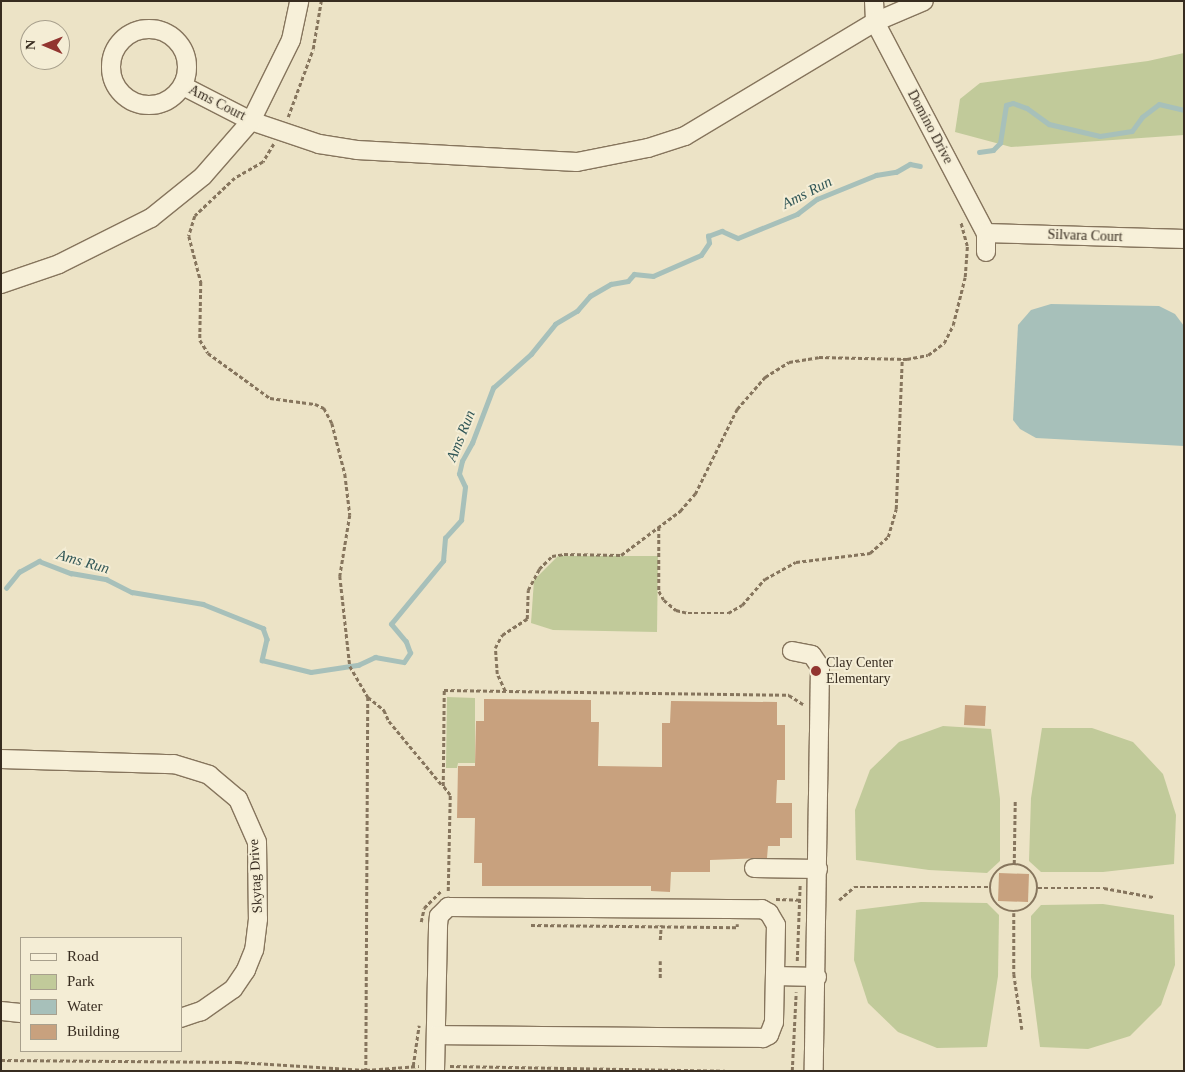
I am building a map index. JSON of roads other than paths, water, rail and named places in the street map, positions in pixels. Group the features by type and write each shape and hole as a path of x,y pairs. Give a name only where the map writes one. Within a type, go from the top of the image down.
{"street":[{"path":"1,284 59,264 151,218 202,176 251,121 291,40 299,1"},
{"name":"Domino Drive","path":"874,1 874,22 986,233 986,252"},
{"path":"251,121 319,144 357,150 547,162 607,158 657,145 710,123 874,22 924,1"},
{"name":"Ams Court","path":"150,29 167,34 184,51 187,74 183,86 174,96 156,105 137,104 125,98 111,76 110,62 114,50 132,32 150,29"},
{"name":"Ams Court","path":"183,86 251,121"},
{"name":"Silvara Court","path":"986,233 1184,239"},
{"path":"792,651 812,655 820,667 817,976 814,1071"},
{"name":"Skytag Drive","path":"1,759 174,764 209,775 238,799 257,842 258,919 254,950 246,970 233,989 202,1011 182,1018"},
{"path":"754,868 818,869"},
{"path":"435,1068 438,916 444,909 454,906 762,909 769,913 776,924 772,1029 769,1035 755,1040 436,1035"},
{"path":"775,976 817,976"},
{"path":"1,1011 20,1013"}],"water":[{"path":"1051,304 1159,306 1175,314 1184,326 1184,446 1036,438 1020,429 1013,420 1018,325 1031,310"}],"waterway":[{"name":"Ams Run","path":"979,152 993,150 1000,143 1006,105 1013,103 1027,108 1049,124 1100,136 1132,131 1142,117 1159,104 1184,110"},
{"name":"Ams Run","path":"6,588 19,572 39,561 71,573 106,579 132,592 203,604 263,628 267,639 262,660 311,672 358,665 375,657 404,662 410,653 406,642 391,624 443,561 445,538 461,520 465,487 459,474 462,461 472,443 493,388 531,354 555,324 577,311 590,296 611,284 628,281 634,274 653,276 701,255 709,243 708,236 722,231 738,238 797,214 817,199 876,175 896,172 910,164 920,166"}],"place":[{"name":"Clay Center Elementary","path":"816,671"}]}
